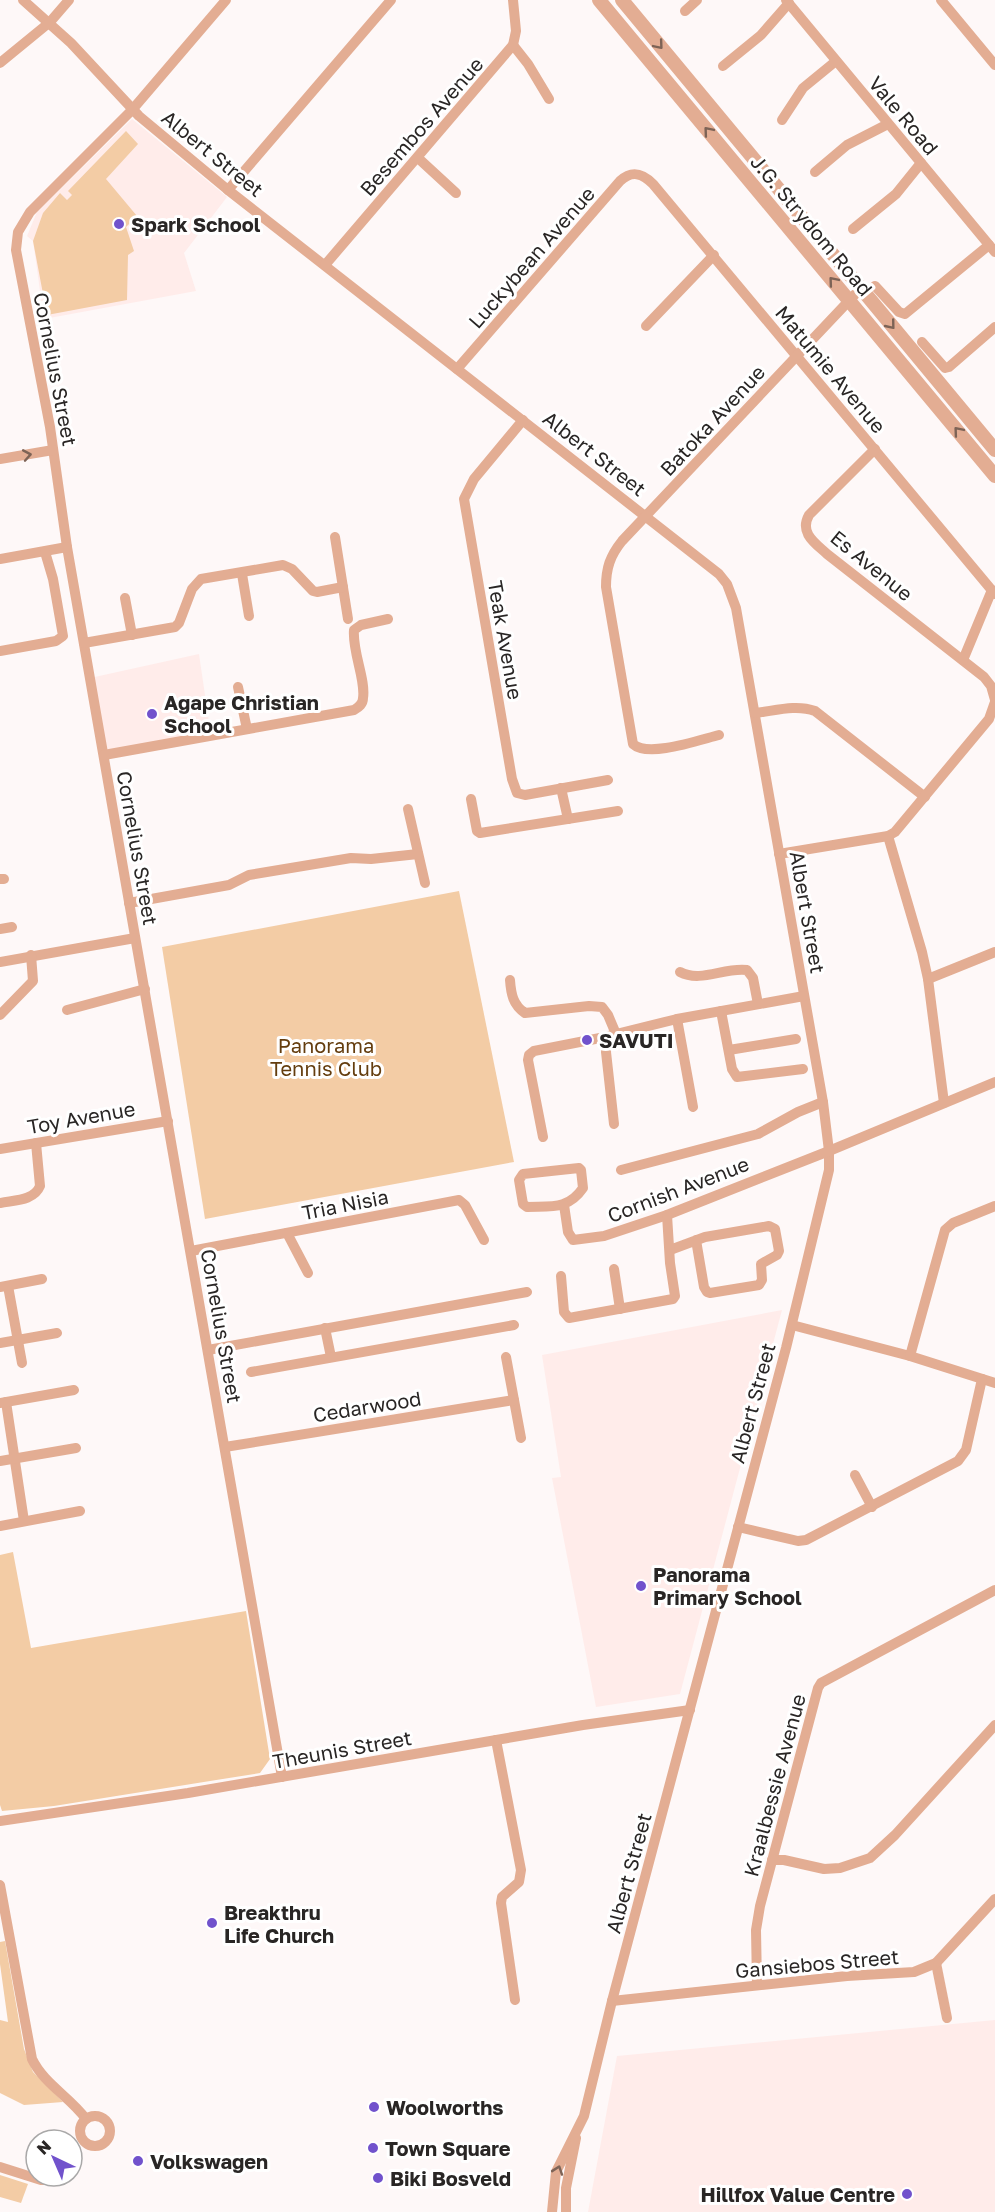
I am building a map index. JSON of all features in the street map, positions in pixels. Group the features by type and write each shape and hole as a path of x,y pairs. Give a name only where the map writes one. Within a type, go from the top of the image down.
{"street":[{"name":"Albert Street","path":"23,0 71,42 132,110 228,190 719,574 727,584 738,620 823,1102 830,1151 827,1183 792,1325 612,2001 590,2096 577,2132 556,2172 552,2212"},
{"path":"0,63 50,22 69,0"},
{"name":"Cornelius Street","path":"226,0 132,110 30,212 18,232 16,245 18,268 53,450 67,547 282,1777"},
{"path":"228,190 391,0"},
{"path":"513,0 516,31 513,45 528,64 549,99"},
{"name":"J.G. Strydom Road","path":"599,0 995,476"},
{"name":"J.G. Strydom Road","path":"622,0 995,450"},
{"path":"685,11 697,0"},
{"path":"941,0 995,65"},
{"path":"723,66 764,32 787,2"},
{"name":"Vale Road","path":"787,2 992,248"},
{"name":"Besembos Avenue","path":"325,265 418,159 513,45"},
{"path":"782,120 803,88 836,61"},
{"path":"815,172 847,145 888,124"},
{"path":"418,159 456,193"},
{"path":"853,229 896,194 921,163"},
{"name":"Matumie Avenue","path":"634,173 649,179 993,592"},
{"name":"Luckybean Avenue","path":"457,369 620,181 634,173"},
{"path":"875,286 899,312 904,314 992,248"},
{"path":"646,326 714,255"},
{"name":"Batoka Avenue","path":"719,735 653,750 637,748 631,740 610,618 606,573 609,560 615,549 861,288"},
{"path":"922,342 945,368 995,327"},
{"name":"Teak Avenue","path":"523,420 474,479 466,492 464,505 516,791 525,795 608,780"},
{"name":"Es Avenue","path":"875,449 809,515 805,527 807,533 827,554 988,681 995,701"},
{"path":"0,459 53,450"},
{"path":"335,537 348,619"},
{"path":"0,559 67,547"},
{"path":"0,651 56,641 63,636 53,579 45,552"},
{"path":"84,643 175,627 179,623 192,589 201,579 242,574 283,565 292,569 313,591 343,587"},
{"path":"242,574 249,616"},
{"path":"963,660 993,592"},
{"path":"125,598 132,635"},
{"path":"104,755 354,710 361,705 364,696 354,630 361,625 388,619"},
{"path":"238,687 247,729"},
{"path":"779,854 888,836 907,819 989,719 995,701"},
{"path":"754,713 793,708 815,711 925,797"},
{"path":"561,788 568,819"},
{"path":"471,799 477,831 480,833 618,811"},
{"path":"408,809 425,883"},
{"path":"888,836 916,926 928,980 944,1103"},
{"path":"129,903 229,885 249,875 351,858 370,859 418,854"},
{"path":"0,929 12,927"},
{"path":"0,962 135,938"},
{"path":"928,980 995,952"},
{"path":"0,1015 33,981 32,955"},
{"path":"680,972 693,977 735,969 747,970 753,978 758,1004"},
{"path":"510,981 513,999 525,1013 589,1006 602,1007 608,1015 606,1052 614,1124"},
{"path":"67,1010 145,989"},
{"path":"543,1137 528,1060 529,1055 541,1049 677,1019 804,996"},
{"path":"721,1011 733,1071 740,1078 803,1069"},
{"path":"677,1019 693,1107"},
{"path":"729,1050 796,1039"},
{"name":"Cornish Avenue","path":"564,1205 568,1232 571,1239 575,1241 619,1232 830,1151 995,1082"},
{"path":"621,1170 758,1134 798,1112 823,1102"},
{"name":"Toy Avenue","path":"0,1149 168,1121"},
{"path":"0,1203 32,1197 38,1190 40,1186 36,1143"},
{"path":"580,1168 583,1188 574,1199 564,1205 525,1206 522,1202 519,1177 523,1174 580,1168"},
{"name":"Tria Nisia","path":"191,1251 459,1200 465,1205 484,1240"},
{"path":"910,1356 945,1230 953,1223 995,1206"},
{"path":"561,1276 564,1312 569,1318 674,1298 667,1215"},
{"path":"670,1250 696,1240 769,1226 776,1229 779,1251 777,1255 761,1264 762,1280 759,1285 710,1293 705,1291 696,1240"},
{"path":"287,1233 308,1273"},
{"path":"614,1269 620,1309"},
{"path":"22,1363 4,1286 42,1279"},
{"path":"208,1350 527,1292"},
{"path":"250,1372 514,1325"},
{"path":"792,1325 910,1356 995,1383"},
{"path":"325,1328 331,1358"},
{"path":"0,1343 57,1333"},
{"path":"506,1357 521,1438"},
{"path":"738,1527 802,1540 934,1475 962,1458 966,1450 982,1379"},
{"path":"24,1521 3,1402 74,1390"},
{"name":"Cedarwood","path":"225,1447 514,1400"},
{"path":"0,1461 76,1448"},
{"path":"855,1475 873,1507"},
{"path":"0,1526 80,1512"},
{"name":"Kraalbessie Avenue","path":"757,1985 756,1930 772,1860 821,1683 995,1590"},
{"name":"Theunis Street","path":"0,1821 690,1710"},
{"path":"772,1860 784,1860 824,1869 840,1868 870,1858 895,1836 995,1725"},
{"path":"496,1740 521,1870 519,1882 502,1897 501,1903 515,2000"},
{"path":"0,1886 4,1931 32,2060 41,2074 86,2119"},
{"name":"Gansiebos Street","path":"612,2001 847,1976 904,1974 925,1969 936,1963 994,1903"},
{"path":"936,1963 947,2018"},
{"path":"80,2128 86,2119 94,2116 103,2118 109,2125 110,2135 105,2143 96,2147 84,2144"},
{"name":"Albert Street","path":"566,2212 566,2188 577,2132"},
{"path":"0,2167 24,2175"}],"shaded area":[{"name":"Spark School","path":"132,119 227,197 184,253 196,291 44,319 33,241 27,236 37,212"},
{"name":"Agape Christian School","path":"199,654 211,736 104,754 90,678"},
{"name":"Panorama Primary School","path":"782,1310 680,1694 596,1707 552,1478 561,1477 542,1355"},
{"path":"995,2020 995,2212 588,2212 617,2056"}],"green space":[{"path":"126,131 138,144 106,179 137,216 126,227 134,251 128,255 127,300 47,315 33,241 43,213 60,193 67,200 72,195 68,191"},
{"name":"Panorama Tennis Club","path":"459,891 514,1162 205,1219 162,947"},
{"path":"13,1552 31,1648 246,1611 270,1759 260,1773 54,1806 2,1811 0,1805 0,1555"},
{"path":"5,1941 24,2049 33,2072 63,2102 24,2105 0,2093 0,2020 8,2022 0,1964 0,1942"},
{"path":"0,2175 24,2183 24,2188 27,2188 21,2203 0,2197"}],"place":[{"name":"Spark School","path":"119,224"},
{"name":"Agape Christian School","path":"152,714"},
{"name":"SAVUTI","path":"587,1040"},
{"name":"Panorama Primary School","path":"641,1586"},
{"name":"Breakthru Life Church","path":"212,1923"},
{"name":"Woolworths","path":"374,2107"},
{"name":"Town Square","path":"373,2148"},
{"name":"Volkswagen","path":"138,2161"},
{"name":"Biki Bosveld","path":"378,2178"},
{"name":"Hillfox Value Centre","path":"907,2194"}]}
